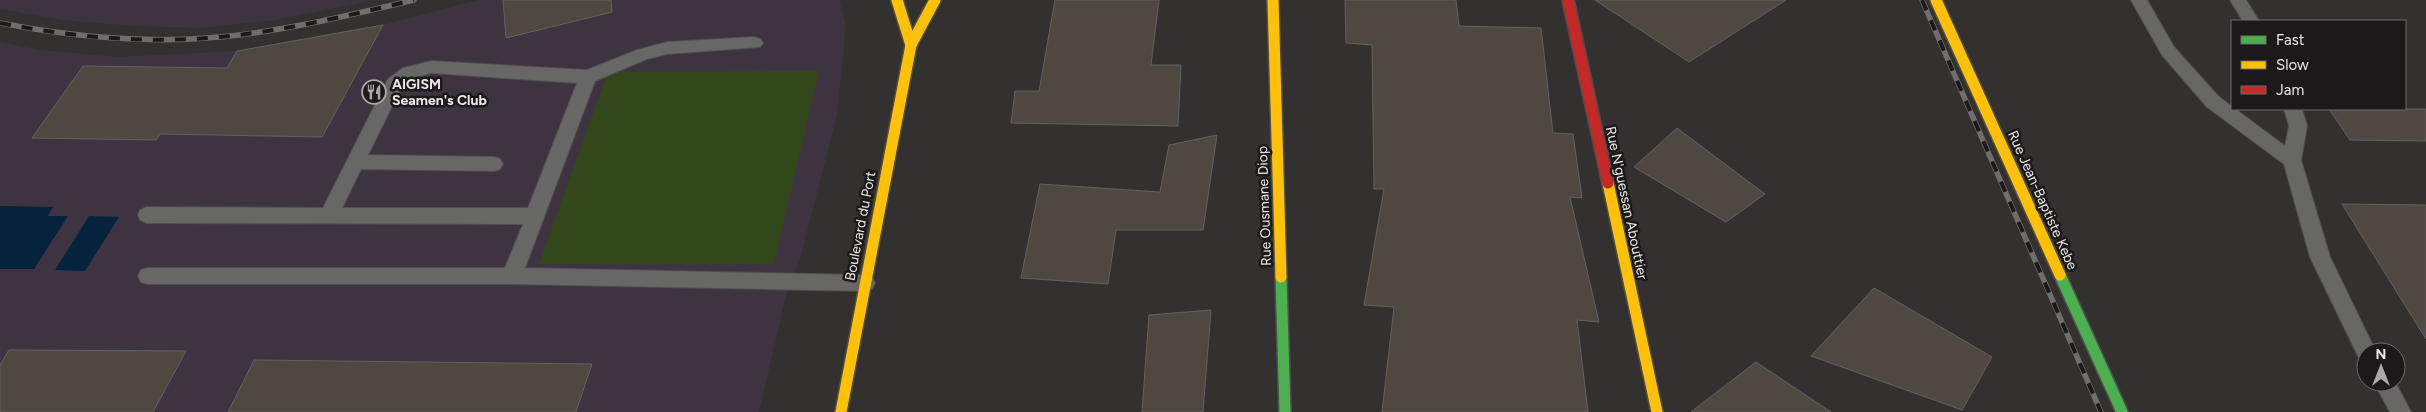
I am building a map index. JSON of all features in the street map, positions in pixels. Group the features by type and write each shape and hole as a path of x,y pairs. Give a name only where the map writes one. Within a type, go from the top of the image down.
{"street":[{"name":"Boulevard du Port","path":"898,0 911,45"},
{"name":"Boulevard du Port","path":"840,412 911,45 935,0"},
{"name":"Rue Ousmane Diop","path":"1273,0 1285,412"},
{"name":"Rue N'guessan Abouttier","path":"1568,0 1657,412"},
{"name":"Rue Jean-Baptiste Kebe","path":"1936,0 2122,412"}],"lane":[{"path":"2139,0 2168,51 2213,102 2292,160"},
{"path":"2238,0 2250,20"},
{"path":"329,215 394,84 409,73 431,67 588,77 643,54 667,48 754,43"},
{"path":"512,276 588,77"},
{"path":"2293,110 2298,126 2292,160 2320,257 2361,342"},
{"path":"356,162 494,164"},
{"path":"147,215 534,216"},
{"path":"148,276 512,276 865,283"},
{"path":"2390,392 2401,412"}],"shaded area":[{"path":"0,0 376,0 275,20 201,28 135,26 63,20 0,9"},
{"path":"478,0 839,0 846,25 837,115 800,259 787,291 759,412 0,412 0,42 40,50 117,57 237,51 383,25"}],"green space":[{"path":"819,71 774,264 539,264 608,72"}],"water":[{"path":"0,206 53,207 48,216 68,216 34,269 0,269"},
{"path":"89,216 119,217 85,271 55,270"}],"building":[{"path":"503,0 611,0 612,12 506,38"},
{"path":"1055,0 1159,0 1151,65 1181,65 1178,126 1011,123 1015,91 1039,91"},
{"path":"1345,0 1456,0 1459,26 1541,28 1553,133 1573,134 1582,198 1570,197 1599,322 1577,320 1588,412 1382,412 1394,307 1364,305 1384,189 1374,189 1372,45 1346,43"},
{"path":"1595,0 1786,0 1689,62"},
{"path":"383,25 322,137 160,134 156,140 32,138 83,66 227,68 237,51"},
{"path":"2426,109 2426,141 2350,140 2330,110"},
{"path":"1677,128 1765,194 1726,222 1634,167"},
{"path":"1217,135 1203,230 1116,230 1108,284 1021,278 1040,184 1160,192 1169,145"},
{"path":"2342,204 2426,205 2426,339"},
{"path":"1874,288 1992,357 1962,410 1811,356"},
{"path":"1211,310 1203,412 1142,412 1149,315"},
{"path":"9,350 186,351 153,412 0,412 0,365"},
{"path":"254,360 592,364 576,412 228,412"},
{"path":"1756,362 1831,412 1691,412"}],"railway":[{"path":"0,23 110,38 192,39 293,27 414,0"},
{"path":"1922,0 2101,412"}],"traffic: fast":[{"path":"2060,275 2122,412"},
{"path":"1281,277 1285,412"}],"traffic: slow":[{"path":"897,0 911,45"},
{"path":"841,412 911,45 935,0"},
{"path":"1273,0 1281,277"},
{"path":"1936,0 2060,275"},
{"path":"1608,183 1657,412"}],"traffic: jam":[{"path":"1568,0 1608,183"}],"place":[{"name":"AIGISM Seamen's Club","path":"374,92"}]}
